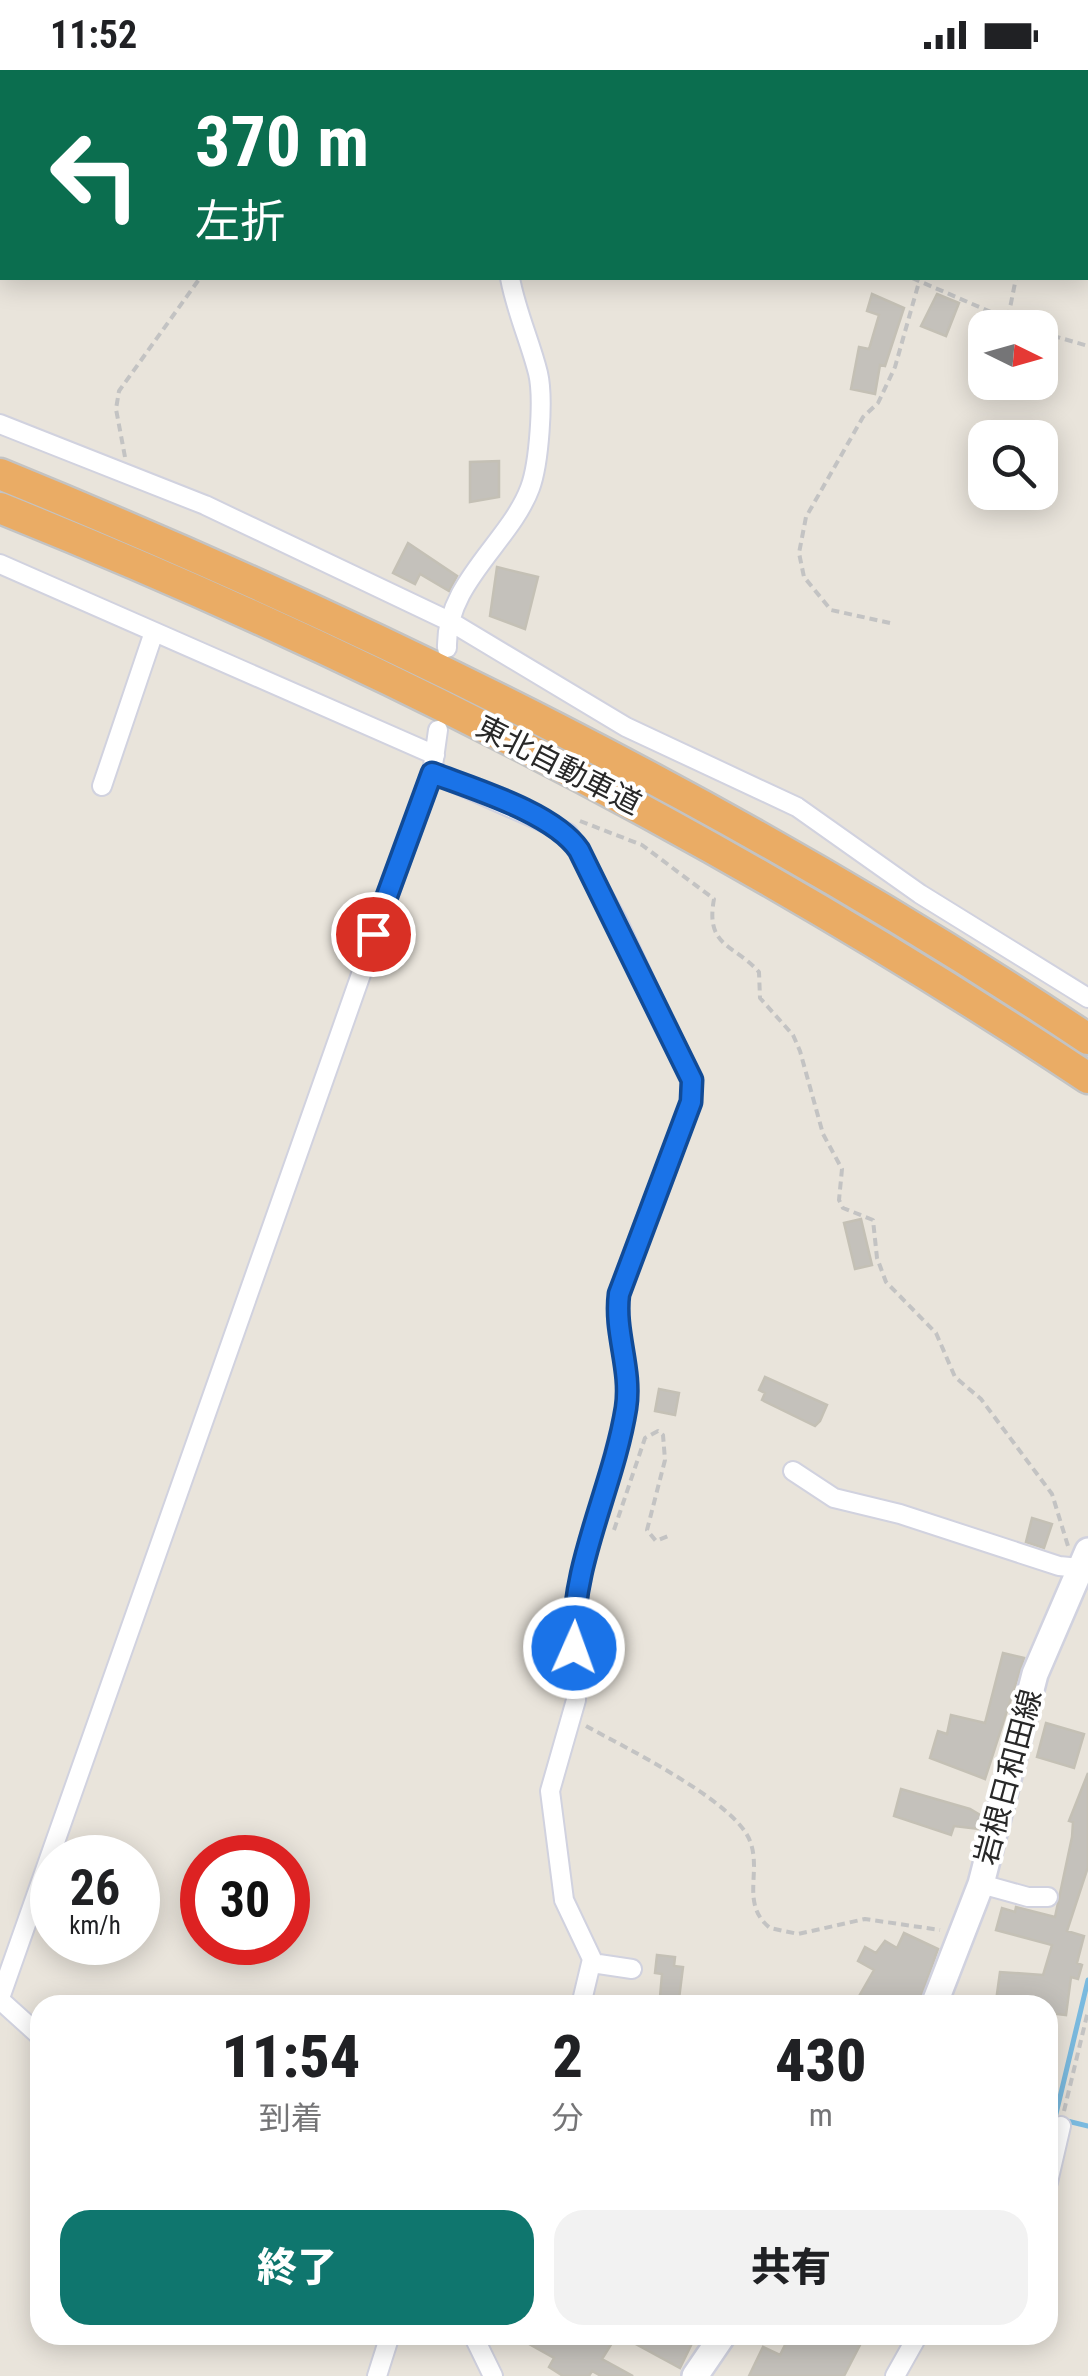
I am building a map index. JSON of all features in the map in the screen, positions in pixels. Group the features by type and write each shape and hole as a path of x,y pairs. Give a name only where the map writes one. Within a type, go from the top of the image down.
{"highway":[{"name":"東北自動車道","path":"0,474 358,630 629,766 924,934 1088,1039"},
{"name":"東北自動車道","path":"0,508 364,668 632,802 912,962 1088,1078"}],"main road":[{"name":"岩根日和田線","path":"938,1995 981,1884 1035,1674 1084,1559"},
{"path":"695,2376 716,2345"}],"street":[{"path":"447,648 451,622 478,564 495,538 518,517 532,484 541,391 511,280"},
{"path":"0,424 127,471 451,622 626,728 797,807 920,894 1088,998"},
{"path":"0,564 434,764 568,833 618,922 692,1080 691,1102 619,1294 617,1324 627,1396 576,1600 573,1719 554,1764 551,1827 564,1900 592,1964 584,1995"},
{"path":"102,786 154,632"},
{"path":"30,2027 0,1999 434,764 438,730"},
{"path":"794,1471 834,1498 900,1514 1059,1566 1084,1559"},
{"path":"981,1884 1048,1897"},
{"path":"592,1964 632,1969"},
{"path":"1058,2135 1060,2126"},
{"path":"377,2376 387,2345"},
{"path":"478,2345 492,2376"},
{"path":"894,2376 912,2345"}],"path":[{"path":"127,471 116,409 119,391 199,280"},
{"path":"916,280 988,310"},
{"path":"1010,310 1016,280"},
{"path":"890,623 831,610 804,578 799,553 806,517 864,417 878,403 895,367 920,282"},
{"path":"1058,337 1088,346"},
{"path":"576,819 642,846 714,900 712,912 718,941 759,972 760,998 794,1035 823,1134 842,1168 839,1200 843,1208 873,1220 877,1258 886,1282 936,1333 955,1377 981,1398 1052,1494 1070,1552 1084,1559"},
{"path":"610,1542 645,1438 655,1431 663,1435 664,1460 648,1530 656,1542 671,1535"},
{"path":"573,1719 685,1780 745,1832 752,1854 753,1902 770,1928 798,1934 849,1920 884,1919 964,1936"},
{"path":"1060,2126 1088,2011"}],"building":[{"path":"872,294 904,308 885,366 880,365 875,394 851,389 859,347 869,349 879,315 867,311"},
{"path":"937,294 959,303 946,336 921,326"},
{"path":"499,461 499,497 470,502 470,462"},
{"path":"408,543 457,576 449,591 420,574 415,584 393,573"},
{"path":"497,567 538,577 525,629 490,616"},
{"path":"861,1219 872,1265 855,1269 844,1223"},
{"path":"765,1377 827,1405 820,1421 815,1426 762,1400 765,1393 759,1390"},
{"path":"659,1389 679,1393 675,1415 655,1411"},
{"path":"1032,1518 1052,1524 1044,1548 1026,1542"},
{"path":"1003,1653 1024,1658 985,1779 930,1758 938,1731 947,1734 951,1715 985,1723"},
{"path":"1046,1723 1084,1734 1074,1768 1037,1757"},
{"path":"1088,1773 1088,1867 1067,1931 1084,1936 1077,1963 1082,1965 1078,1979 1071,1977 1066,2015 1058,2014 1058,1995 997,1995 1000,1972 1043,1975 1052,1945 996,1930 1002,1908 1015,1912 1016,1907 1055,1917 1072,1837 1073,1822 1069,1821"},
{"path":"901,1789 970,1809 982,1816 978,1829 954,1826 951,1835 894,1816"},
{"path":"904,1933 938,1949 922,1995 860,1995 874,1970 858,1961 865,1947 876,1953 885,1941 897,1948"},
{"path":"657,1955 675,1957 674,1966 683,1967 680,1995 660,1995 662,1974 655,1973"},
{"path":"531,2345 611,2345 602,2359 633,2376 601,2376 592,2371 589,2376 563,2376 549,2367 554,2358"},
{"path":"637,2345 691,2345 680,2368"},
{"path":"785,2345 860,2345 844,2376 749,2376 763,2347 780,2355"}],"waterway":[{"path":"1058,2105 1088,1980"},
{"path":"1058,2119 1088,2126"}],"route":[{"path":"373,934 432,773 517,808 568,833 579,850 618,922 692,1080 691,1102 639,1250 619,1294 617,1324 628,1379 625,1412 576,1600 574,1648"}]}
